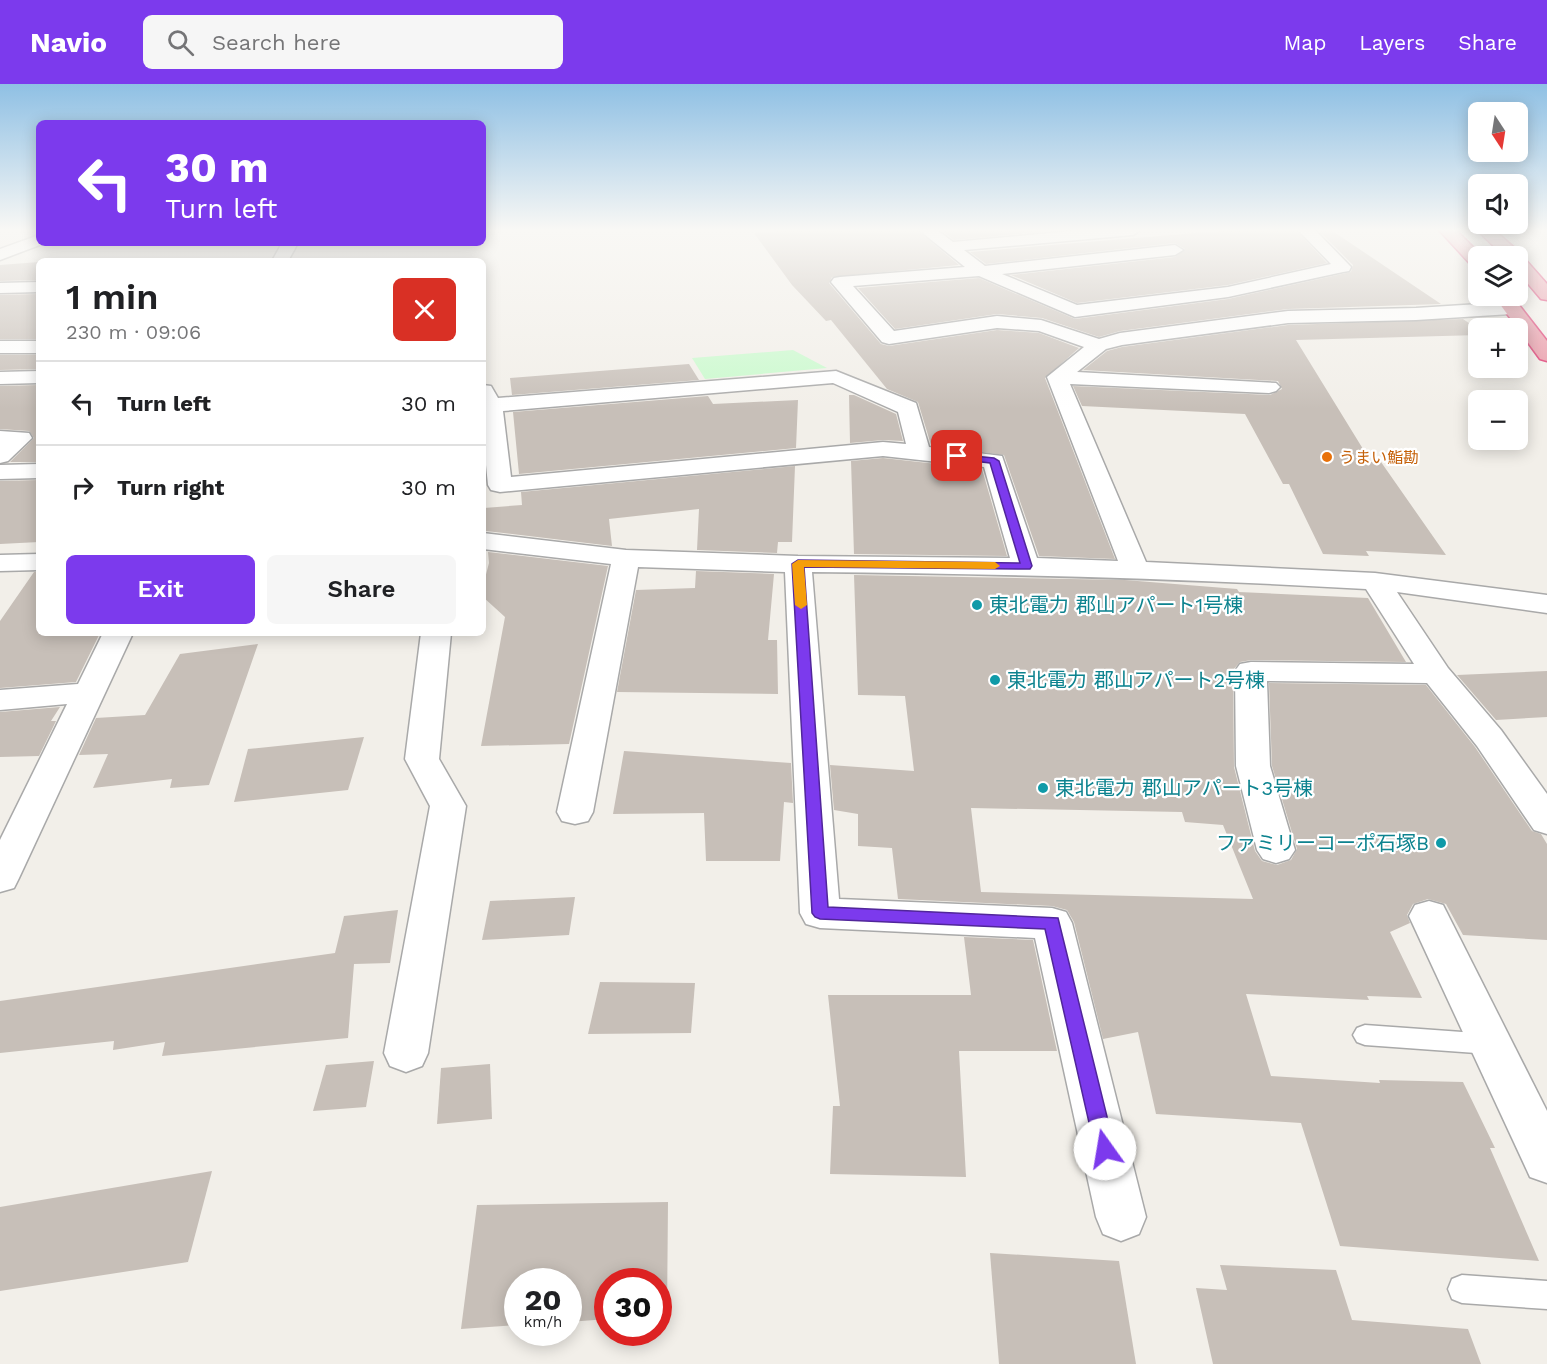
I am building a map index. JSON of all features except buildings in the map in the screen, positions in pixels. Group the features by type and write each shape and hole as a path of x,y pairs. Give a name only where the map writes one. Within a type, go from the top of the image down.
{"highway":[{"path":"1510,306 1547,355"}],"street":[{"path":"847,290 889,338 998,322 1041,326 1099,345"},
{"path":"1025,290 1075,311 1238,290"},
{"path":"1057,377 1099,345 1120,339 1288,317 1416,314 1477,306"},
{"path":"0,347 36,347"},
{"path":"0,378 36,377"},
{"path":"919,452 908,408 836,377 487,398 500,485 883,449 994,461 1026,566"},
{"path":"1057,377 1269,387"},
{"path":"1057,377 1136,571"},
{"path":"0,438 21,438 0,456"},
{"path":"0,472 36,471"},
{"path":"486,541 626,558 798,564 1026,566 1232,573 1375,581 1547,604"},
{"path":"575,812 626,558"},
{"path":"0,563 36,562"},
{"path":"798,564 820,913 1052,923 1121,1217"},
{"path":"1375,581 1436,674 1490,738 1547,821"},
{"path":"0,878 11,829 88,693 116,636"},
{"path":"406,1053 448,806 422,759 436,636"},
{"path":"1276,850 1253,766 1251,671 1436,674"},
{"path":"0,699 88,693"},
{"path":"1429,916 1547,1161"}],"lane":[{"path":"1365,1035 1490,1044"},
{"path":"1462,1289 1547,1295"}],"green space":[{"path":"793,350 827,368 705,379 692,358"}],"slow traffic":[{"path":"801,605 798,564 995,566"}],"place":[{"name":"うまい鮨勘","path":"1327,457"},
{"name":"東北電力 郡山アパート1号棟","path":"977,605"},
{"name":"東北電力 郡山アパート2号棟","path":"995,680"},
{"name":"東北電力 郡山アパート3号棟","path":"1043,788"},
{"name":"ファミリーコーポ石塚B","path":"1441,843"}],"route":[{"path":"957,456 994,461 1026,566 798,564 820,913 1052,923 1105,1149"}]}
